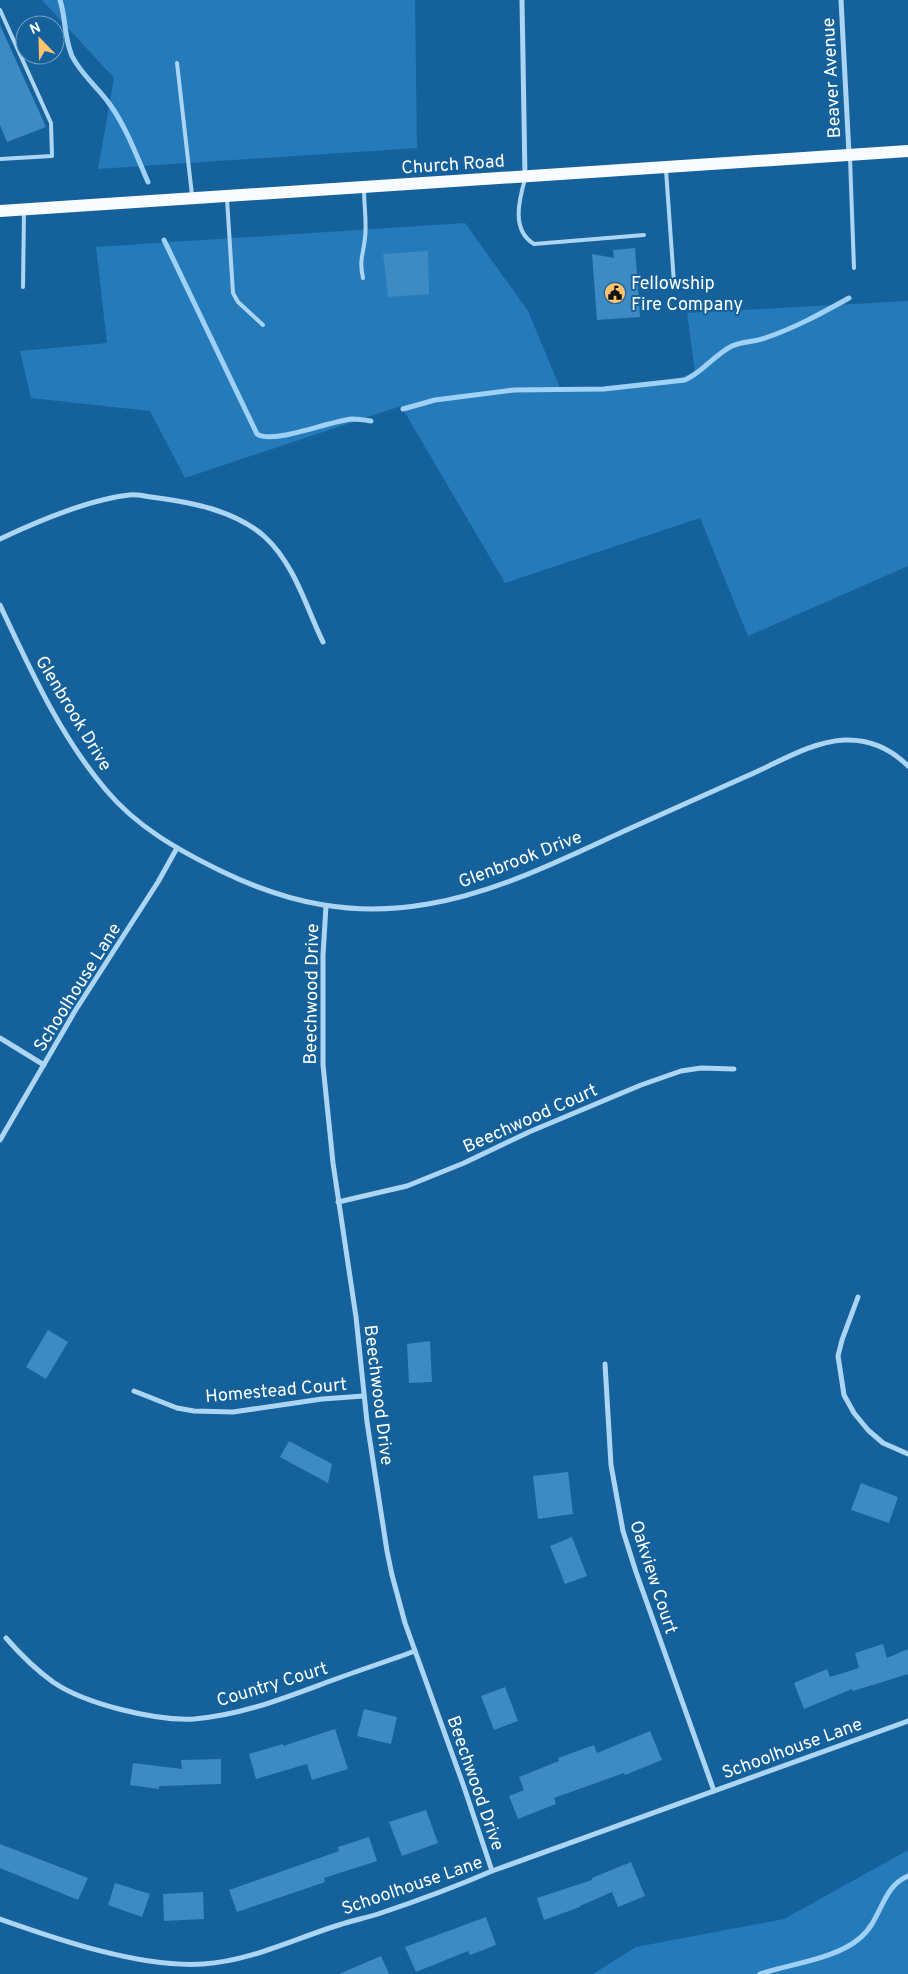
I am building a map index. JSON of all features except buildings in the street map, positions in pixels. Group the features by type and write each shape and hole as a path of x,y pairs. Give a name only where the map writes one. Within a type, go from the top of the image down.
{"main road":[{"name":"Church Road","path":"0,211 908,151"}],"street":[{"path":"522,0 526,177"},
{"name":"Beaver Avenue","path":"841,0 849,155"},
{"path":"0,539 63,512 130,495 174,501 217,511 249,526 265,537 289,567 303,594 323,642"},
{"name":"Glenbrook Drive","path":"0,605 50,706 91,770 123,807 154,833 177,848 248,883 290,898 326,906 357,910 405,908 478,893 574,855 776,763 823,744 845,740 865,742 882,747 896,755 908,766"},
{"name":"Schoolhouse Lane","path":"0,1140 88,991 158,882 177,848"},
{"name":"Beechwood Drive","path":"326,906 323,954 323,1057 338,1202 356,1316 364,1396 392,1575 405,1623 492,1871"},
{"path":"0,1038 44,1065"},
{"name":"Beechwood Court","path":"338,1202 407,1186 458,1166 529,1132 682,1070 701,1068 734,1069"},
{"path":"858,1297 838,1356 844,1395 854,1413 868,1430 883,1443 908,1454"},
{"name":"Oakview Court","path":"605,1364 611,1466 623,1530 636,1572 714,1791"},
{"name":"Homestead Court","path":"134,1391 177,1408 194,1411 233,1412 322,1399 364,1396"},
{"name":"Country Court","path":"6,1638 39,1672 71,1692 109,1706 171,1718 193,1719 236,1713 415,1651"},
{"name":"Schoolhouse Lane","path":"0,1919 85,1946 158,1963 204,1964 247,1956 427,1897 492,1871 908,1721"}],"lane":[{"path":"0,10 51,123 52,156 0,159"},
{"path":"177,63 192,199"},
{"path":"849,155 854,268"},
{"path":"666,167 674,283"},
{"path":"526,177 518,204 518,214 527,240 534,244 644,235"},
{"path":"363,278 361,260 365,238 364,187"},
{"path":"227,196 233,293 238,302 263,325"},
{"path":"23,287 24,210"}],"shaded area":[{"path":"42,0 415,0 417,148 98,169 114,78 65,25 65,15 56,15"},
{"path":"465,223 528,311 561,390 670,381 695,372 687,313 908,301 908,566 748,636 700,518 505,583 401,406 185,478 150,411 31,398 20,351 107,343 96,247"},
{"path":"908,1850 908,1974 593,1974 636,1947 784,1919"}],"waterway":[{"path":"60,0 72,56 117,115 148,182"},
{"path":"164,240 257,434 265,437 275,437 352,419 371,421"},
{"path":"403,409 435,400 514,390 604,389 685,380 732,346 787,330 849,298"},
{"path":"760,1974 826,1956 850,1945 867,1931 892,1888 908,1876"}],"place":[{"name":"Fellowship Fire Company","path":"615,293"}]}
